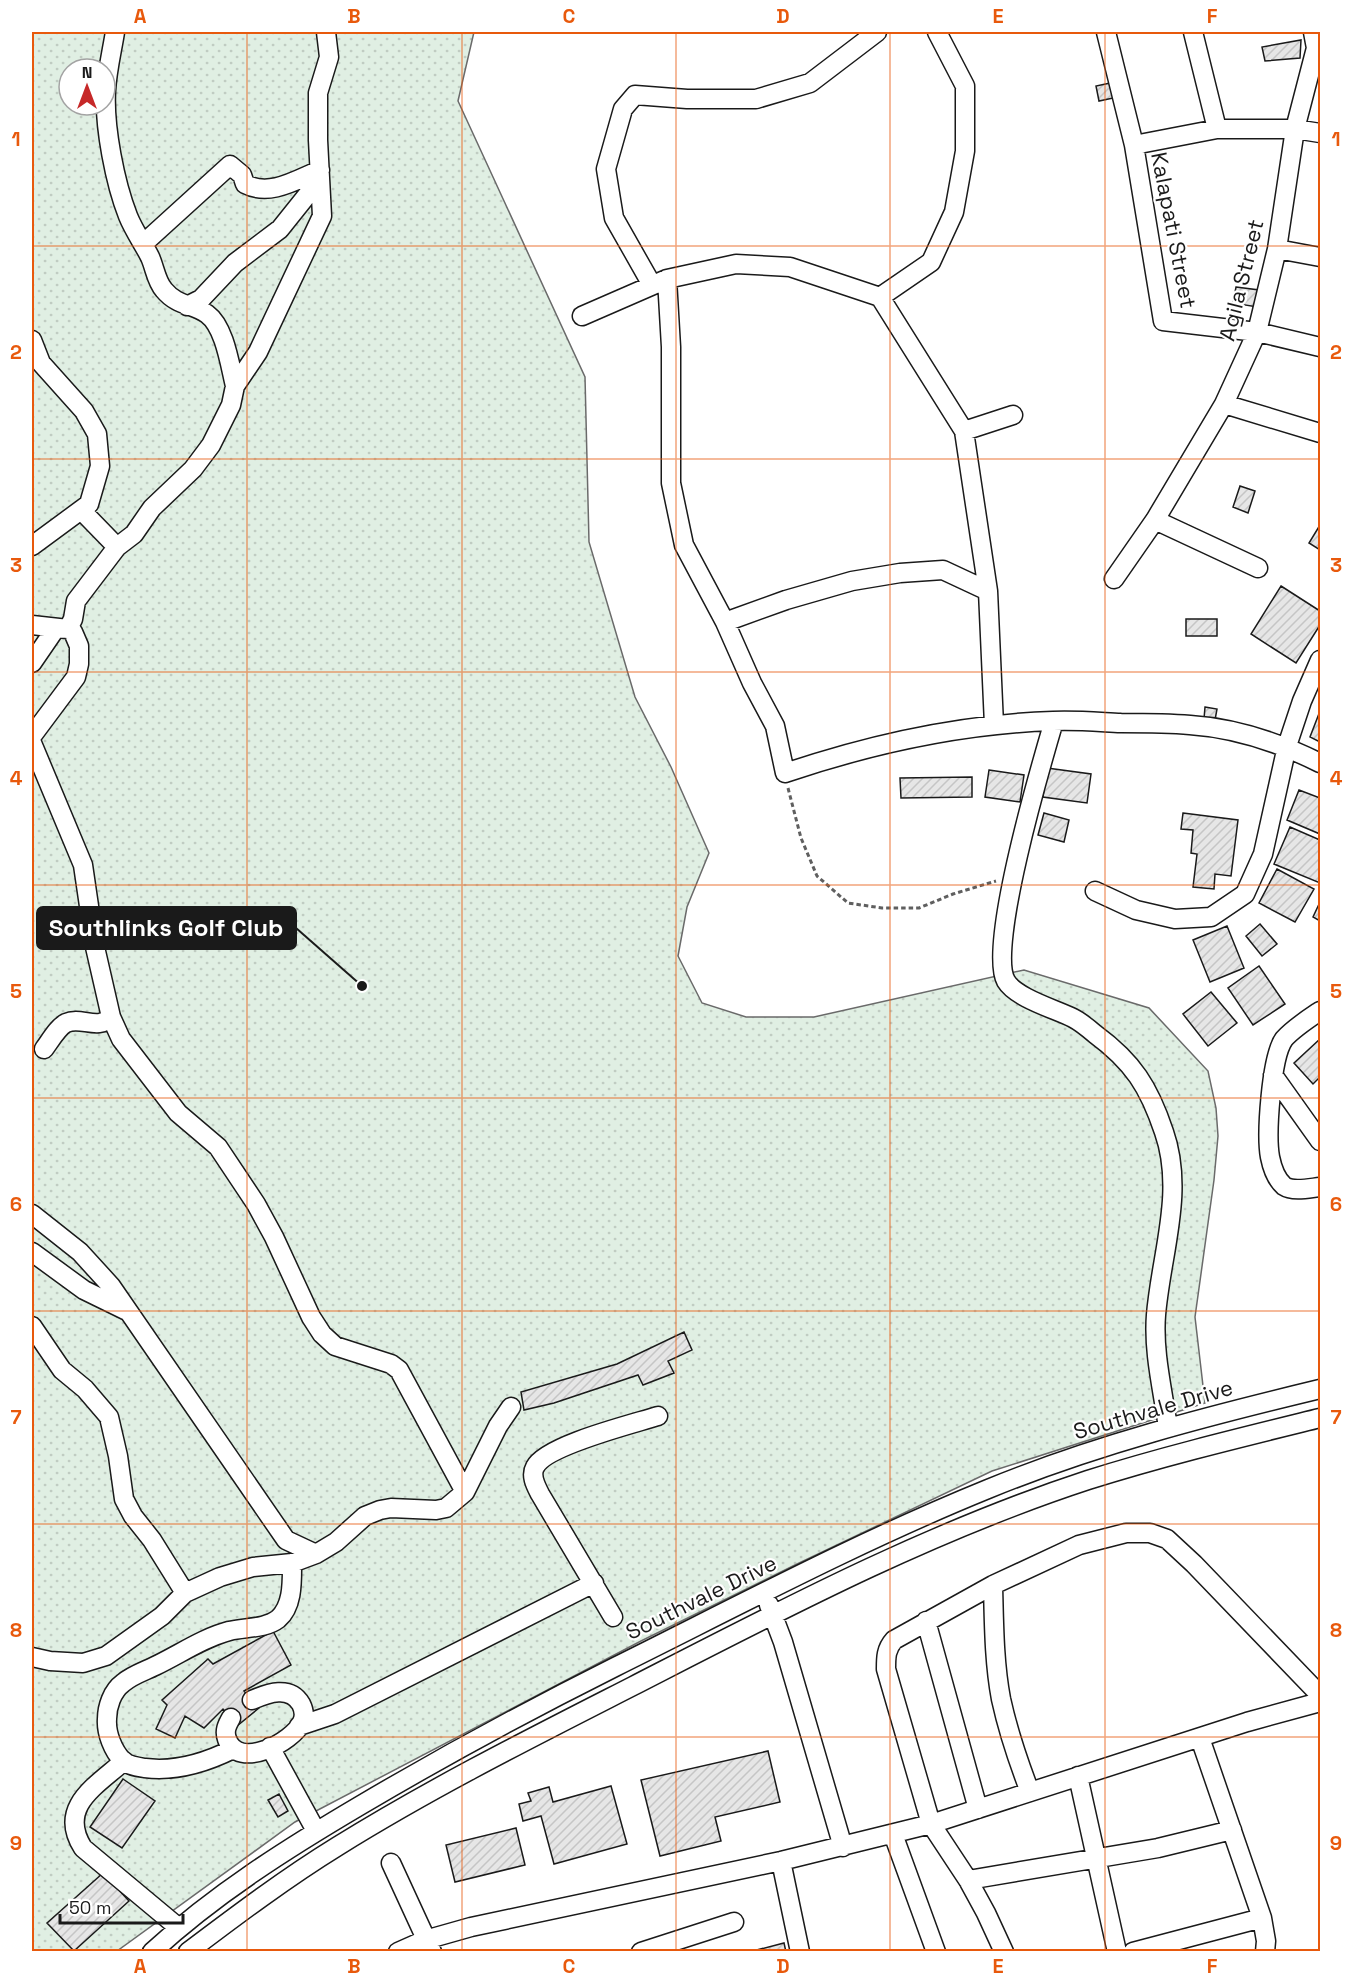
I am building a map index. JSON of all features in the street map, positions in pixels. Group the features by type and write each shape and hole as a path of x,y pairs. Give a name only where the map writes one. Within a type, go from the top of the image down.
{"street":[{"path":"115,32 106,91 107,123 114,165 128,215 156,270 158,283 176,302 207,314 214,321 227,353 235,386"},
{"path":"32,663 62,628 73,619 76,602 117,547 134,534 152,508 193,469 211,445 231,405 235,386 258,352 322,216 318,93 328,57 326,32"},
{"path":"878,32 810,83 756,99 687,99 635,95 623,109 606,169 614,218 659,282 670,347 670,483 684,545 725,622 752,683 775,726 785,773 839,755 905,739 994,725 1054,721 1192,725 1230,731 1287,746 1320,763"},
{"path":"880,297 931,262 954,212 965,151 965,86 937,32"},
{"name":"Kalapati Street","path":"1106,32 1134,145 1163,321 1257,332 1320,347"},
{"path":"1193,32 1217,129"},
{"name":"Agila Street","path":"1114,579 1155,520 1224,404 1257,332 1277,249 1295,129 1316,48 1313,32"},
{"path":"1134,145 1217,129 1295,129 1320,134"},
{"path":"142,244 230,165 242,175 245,184 254,189 270,190 320,175"},
{"path":"188,306 201,299 235,263 280,230 320,175"},
{"path":"1277,249 1320,256"},
{"path":"582,316 659,282 736,264 790,267 880,297 964,431 988,591 994,725"},
{"path":"32,340 41,363 84,411 97,434 100,466 89,504 32,546"},
{"path":"1224,404 1320,433"},
{"path":"964,431 1013,415"},
{"path":"81,510 117,547"},
{"path":"1155,520 1258,568"},
{"path":"725,622 786,600 852,581 900,573 943,570 988,591"},
{"path":"32,625 62,628 73,632 80,646 80,664 76,677 32,736"},
{"path":"1095,891 1136,910 1175,919 1211,917 1245,894 1263,854 1287,746 1302,701 1320,660"},
{"path":"1054,721 1013,879 1002,938 1001,962 1005,980 1013,990 1076,1019 1118,1050 1146,1087 1165,1134 1173,1174 1169,1234 1156,1316 1157,1347 1168,1428"},
{"path":"32,742 83,865 94,947 111,1017 121,1039 178,1113 218,1148 265,1220 311,1317 322,1334 335,1346 391,1364 399,1370 465,1492"},
{"path":"1320,1011 1284,1040 1276,1058 1269,1143 1270,1157 1276,1175 1285,1187 1299,1190 1320,1187"},
{"path":"44,1049 64,1024 75,1021 99,1024 111,1017"},
{"path":"1273,1075 1320,1141"},
{"path":"32,1214 80,1252 111,1287 286,1540 316,1554"},
{"path":"32,1252 84,1290 128,1312"},
{"path":"32,1326 62,1370 85,1389 109,1417 118,1456 124,1499 185,1593"},
{"name":"Southvale Drive","path":"152,1952 179,1928 274,1859 438,1759 551,1699 875,1538 988,1489 1077,1456 1168,1428 1320,1389"},
{"path":"32,1657 50,1661 83,1663 106,1656 162,1616 185,1593 220,1577 253,1567 292,1563 316,1554 331,1546 365,1516 372,1513 391,1508 436,1510 446,1508 465,1492 498,1426 511,1407"},
{"path":"613,1617 540,1494 533,1479 534,1468 546,1455 567,1445 658,1416"},
{"path":"188,1952 286,1879 339,1845 452,1780 774,1614 896,1555 998,1513 1088,1480 1320,1418"},
{"path":"1004,1952 968,1880 931,1824 885,1669 885,1656 894,1640 993,1585 1079,1545 1126,1533 1150,1533 1167,1539 1194,1564 1320,1695"},
{"path":"233,1749 194,1765 178,1768 156,1769 134,1766 124,1761 112,1743 107,1727 107,1709 122,1683 202,1641 230,1631 261,1626 275,1621 285,1611 292,1588 292,1563"},
{"path":"231,1718 226,1727 226,1734 233,1749 251,1754 276,1744 299,1726 335,1714 594,1583"},
{"path":"993,1585 994,1646 1001,1699 1014,1751 1030,1792"},
{"path":"764,1593 774,1614 843,1847"},
{"path":"926,1621 978,1809"},
{"path":"106,1656 122,1683"},
{"path":"252,1700 275,1692 285,1692 294,1696 304,1714 299,1726"},
{"path":"398,1952 429,1946 471,1926 781,1861 931,1824 1246,1722 1320,1702"},
{"path":"1200,1738 1262,1918 1266,1941 1265,1952"},
{"path":"276,1744 322,1828"},
{"path":"124,1761 75,1809 73,1823 75,1836 83,1848 179,1928"},
{"path":"1078,1776 1117,1952"},
{"path":"968,1880 1158,1848 1232,1830"},
{"path":"893,1834 936,1952"},
{"path":"781,1861 800,1952"},
{"path":"391,1863 429,1946"},
{"path":"1133,1952 1262,1918"},
{"path":"641,1952 734,1922"}],"path":[{"path":"785,773 801,838 817,876 848,903 882,908 918,908 964,891 1013,879"}],"green space":[{"path":"32,32 474,32 458,101 585,377 589,542 635,697 671,767 709,853 687,907 678,956 702,1003 746,1017 814,1017 1024,970 1149,1008 1208,1071 1216,1108 1218,1136 1214,1180 1195,1317 1205,1403 992,1471 641,1641 295,1822 117,1951 32,1952"}],"building":[{"path":"1301,40 1300,58 1265,61 1262,47"},
{"path":"1115,82 1118,97 1099,101 1096,86"},
{"path":"1236,287 1259,290 1257,307 1233,303"},
{"path":"1240,486 1255,491 1248,513 1233,507"},
{"path":"1320,525 1320,550 1309,543"},
{"path":"1281,586 1320,611 1320,625 1296,663 1251,634"},
{"path":"1186,619 1217,619 1217,636 1186,636"},
{"path":"1205,707 1217,709 1215,720 1204,719"},
{"path":"1320,711 1320,742 1310,737"},
{"path":"1047,768 1091,774 1087,803 1043,797"},
{"path":"989,770 1024,775 1020,802 985,797"},
{"path":"972,777 972,797 901,798 900,778"},
{"path":"1299,790 1320,798 1320,834 1287,820"},
{"path":"1044,813 1069,820 1064,842 1038,835"},
{"path":"1183,813 1238,820 1231,876 1215,874 1214,889 1193,887 1197,854 1191,853 1193,830 1181,829"},
{"path":"1290,827 1320,840 1320,883 1274,864"},
{"path":"1277,869 1314,889 1295,922 1259,903"},
{"path":"1320,902 1320,921 1313,917"},
{"path":"1260,924 1277,944 1262,956 1246,936"},
{"path":"1227,926 1244,968 1210,982 1193,940"},
{"path":"1259,966 1285,1004 1253,1025 1228,988"},
{"path":"1211,992 1237,1023 1208,1046 1183,1014"},
{"path":"1320,1039 1320,1077 1313,1084 1294,1063"},
{"path":"684,1332 692,1350 668,1361 674,1373 643,1385 638,1375 554,1403 524,1410 521,1392 617,1364"},
{"path":"1160,1404 1163,1415 1150,1418 1148,1407"},
{"path":"273,1631 291,1665 244,1691 259,1708 237,1726 223,1709 204,1728 185,1716 175,1738 156,1729 167,1705 162,1700 208,1659 213,1664"},
{"path":"768,1751 780,1802 715,1817 721,1841 660,1856 641,1780"},
{"path":"123,1779 155,1801 122,1848 90,1827"},
{"path":"611,1786 627,1844 554,1864 541,1816 523,1821 519,1804 531,1801 528,1793 549,1787 553,1802"},
{"path":"279,1794 288,1811 278,1817 268,1800"},
{"path":"516,1828 525,1865 455,1882 446,1845"},
{"path":"103,1873 129,1901 74,1951 47,1923"},
{"path":"784,1943 786,1952 749,1952"}],"tunnel":[{"path":"231,1718 252,1700"}],"place":[{"name":"Southlinks Golf Club","path":"362,986"}]}
